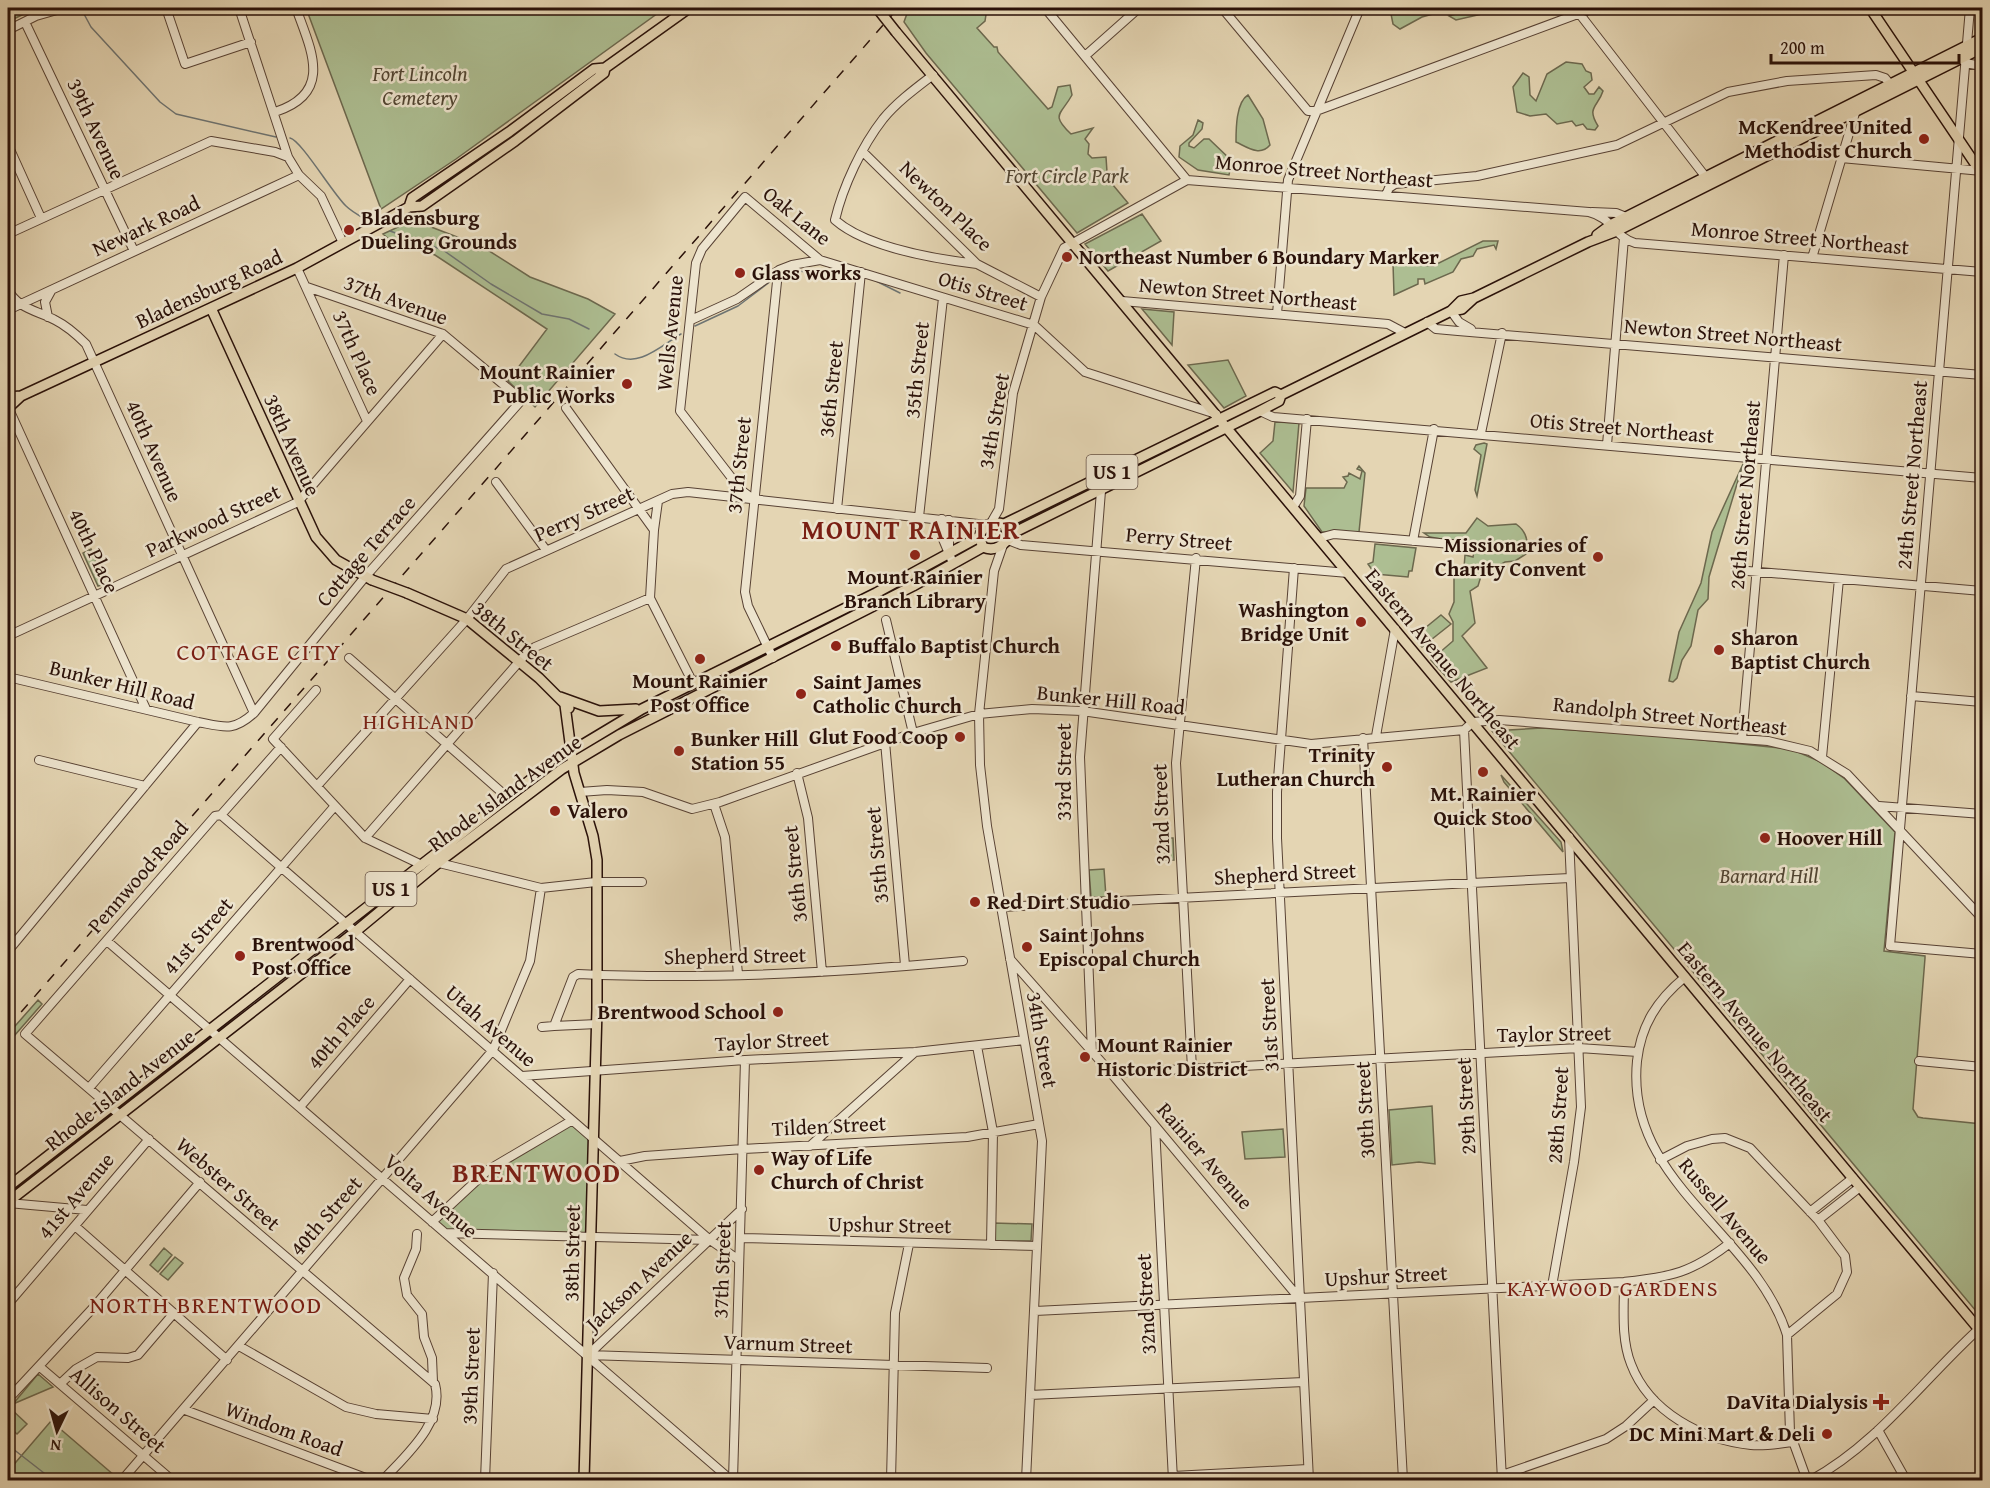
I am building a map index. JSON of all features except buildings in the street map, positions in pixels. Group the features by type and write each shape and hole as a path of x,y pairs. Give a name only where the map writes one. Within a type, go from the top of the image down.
{"main road":[{"name":"Bladensburg Road","path":"8,408 21,396 297,268 409,207 412,198 509,132 594,69 604,68 689,8"},
{"name":"Eastern Avenue Northeast","path":"877,8 1853,1178 1982,1329"},
{"path":"1870,8 1982,172"},
{"name":"US 1","path":"1966,55 1983,38"},
{"name":"US 1","path":"985,548 1007,541 1017,531 1260,411 1279,400 1281,395 1451,310 1461,301 1474,298 1588,242 1618,231 1708,180 1890,84 1917,76 1983,48"},
{"name":"US 1","path":"1618,231 1626,217 1855,113 1917,76"},
{"name":"38th Avenue","path":"211,308 298,502 324,548 336,560 368,578"},
{"name":"US 1","path":"979,535 989,524 1003,524 1218,416 1275,392 1281,395"},
{"name":"Bladensburg Road","path":"8,397 21,396"},
{"path":"1003,524 1007,541"},
{"path":"979,535 985,548"},
{"name":"Rhode Island Avenue","path":"8,1187 110,1108 355,932 439,863 572,763 619,735 914,586 979,535"},
{"name":"Rhode Island Avenue","path":"8,1202 119,1114 347,924 507,797 572,750 642,709 693,683 951,559 985,548"},
{"name":"38th Street","path":"368,578 467,619 559,696 573,715 575,740 572,763 593,836 597,860 597,1024 584,1480"},
{"path":"559,696 599,711 642,709"}],"street":[{"path":"8,30 64,8"},
{"path":"165,8 185,64 251,42"},
{"path":"239,8 284,139 288,157 299,175 325,202 343,243"},
{"path":"275,112 288,107 302,96 315,74 313,54 296,8"},
{"path":"1045,8 1187,180"},
{"path":"1085,56 1139,8"},
{"path":"1222,8 1308,111 1316,111 1577,10 1594,8"},
{"path":"1277,314 1287,187 1316,111 1360,8"},
{"name":"24th Street Northeast","path":"1970,8 1890,946 1983,954"},
{"path":"1577,10 1708,180"},
{"name":"39th Avenue","path":"25,22 134,252"},
{"path":"1966,55 1983,66"},
{"path":"933,75 884,117 863,152 838,207 835,220 896,249 925,258 976,264"},
{"path":"1386,195 1389,188 1395,184 1477,176 1617,145 1728,92 1772,83 1876,75 1885,78 1890,84"},
{"path":"1812,258 1855,113"},
{"path":"8,234 211,141 275,152 288,157"},
{"path":"8,145 41,218"},
{"name":"Newton Place","path":"863,152 976,264 1041,297"},
{"path":"1841,158 1982,172"},
{"name":"Newark Road","path":"8,310 299,175"},
{"name":"Monroe Street Northeast","path":"1073,243 1187,180 1616,213 1626,217"},
{"name":"Oak Lane","path":"745,197 820,260 861,272"},
{"name":"Wells Avenue","path":"745,197 699,255 680,411 741,490 753,500"},
{"name":"Monroe Street Northeast","path":"1589,212 1635,243 1983,272"},
{"path":"1607,445 1623,266 1618,231"},
{"name":"34th Street","path":"1003,524 999,509 1013,393 1041,297 1064,248 1073,243"},
{"path":"1623,266 1635,243"},
{"name":"26th Street Northeast","path":"1742,739 1784,255"},
{"path":"691,320 737,299 792,265 820,260"},
{"name":"37th Place","path":"297,268 368,421"},
{"name":"37th Street","path":"773,658 748,606 745,592 778,272"},
{"name":"Otis Street","path":"861,272 1034,325 1085,372 1218,416"},
{"name":"36th Street","path":"837,509 861,272"},
{"name":"37th Avenue","path":"307,287 443,334 517,396 519,403"},
{"name":"40th Avenue","path":"8,289 11,298 74,332 86,344 254,713"},
{"path":"48,317 45,302 52,289"},
{"name":"35th Street","path":"919,517 943,298"},
{"name":"Newton Street Northeast","path":"1122,301 1388,324 1405,333"},
{"name":"Newton Street Northeast","path":"1451,310 1459,322 1480,331"},
{"name":"Newton Street Northeast","path":"1427,322 1436,329 1983,375"},
{"path":"1480,433 1502,333"},
{"name":"Parkwood Street","path":"8,635 298,502 443,334"},
{"name":"Cottage Terrace","path":"229,728 242,724 254,713 519,403"},
{"name":"40th Place","path":"8,408 146,709"},
{"path":"566,408 654,530"},
{"name":"Otis Street Northeast","path":"1260,411 1273,417 1434,429 1983,478"},
{"path":"1293,507 1300,496 1307,419"},
{"path":"1413,541 1434,429"},
{"path":"496,482 546,550"},
{"name":"33rd Street","path":"1092,1053 1080,780 1082,711 1101,490"},
{"name":"Perry Street","path":"316,786 467,619 506,569 680,492 989,524"},
{"path":"658,501 650,598 693,683"},
{"name":"34th Street","path":"989,524 999,509"},
{"path":"943,520 942,537 951,559"},
{"name":"Perry Street","path":"962,522 979,535"},
{"path":"1319,538 1334,534 1463,545"},
{"name":"34th Street","path":"1007,541 998,554 994,572 979,714 987,826 1042,1141 1026,1480"},
{"name":"Perry Street","path":"1007,541 1021,545 1196,558 1348,573"},
{"name":"34th Street","path":"985,548 994,572"},
{"name":"32nd Street","path":"1192,1069 1176,763 1196,558"},
{"name":"31st Street","path":"1294,568 1277,792 1279,892 1309,1480"},
{"path":"1736,570 1983,591"},
{"path":"1822,757 1839,579"},
{"path":"365,838 518,662 535,647 650,598"},
{"path":"886,620 914,733"},
{"path":"1376,736 1395,628"},
{"path":"349,658 507,797"},
{"name":"Bunker Hill Road","path":"8,677 229,728"},
{"path":"316,690 273,739 365,838 422,865"},
{"path":"1911,696 1983,702"},
{"name":"Bunker Hill Road","path":"580,792 607,790 643,792 692,809 714,804 914,733 979,714 1032,709 1082,711 1311,744 1376,736 1464,730"},
{"path":"8,951 198,722"},
{"path":"1464,730 1473,722"},
{"name":"Randolph Street Northeast","path":"1473,722 1545,722 1784,743 1822,757 1847,774 1983,918"},
{"name":"29th Street","path":"1464,730 1502,1478"},
{"name":"30th Street","path":"1363,738 1403,1480"},
{"name":"35th Street","path":"885,742 905,965"},
{"name":"Pennwood Road","path":"25,1034 215,816 221,815 281,747"},
{"path":"39,760 145,786"},
{"name":"36th Street","path":"797,773 808,818 822,972"},
{"path":"714,804 725,837 738,974"},
{"path":"1878,806 1983,814"},
{"name":"41st Street","path":"89,1088 334,807"},
{"name":"Utah Avenue","path":"221,815 710,1240 739,1260"},
{"name":"28th Street","path":"1552,1286 1580,1126 1579,1048 1569,837"},
{"path":"439,863 541,888 596,882 642,882"},
{"name":"Shepherd Street","path":"1001,907 1570,878"},
{"name":"40th Street","path":"122,1480 185,1410 493,1050 530,962 541,888"},
{"name":"Volta Avenue","path":"107,941 732,1480"},
{"name":"Rainier Avenue","path":"1010,959 1111,1073 1299,1298"},
{"name":"Shepherd Street","path":"554,1026 573,977 578,974 822,972 963,961"},
{"name":"Russell Avenue","path":"1685,976 1653,1010 1641,1033 1636,1077 1638,1103 1651,1143 1660,1160 1681,1189 1757,1277 1775,1305 1787,1335 1788,1412 1792,1442 1809,1480"},
{"name":"40th Place","path":"300,1107 410,979"},
{"path":"542,1027 597,1024"},
{"name":"Webster Street","path":"25,1034 434,1383"},
{"name":"Taylor Street","path":"522,1076 745,1060 915,1052 1024,1040"},
{"path":"977,1046 993,1132 991,1245"},
{"name":"Taylor Street","path":"1111,1073 1579,1048 1638,1052"},
{"path":"810,1146 915,1052"},
{"name":"37th Street","path":"732,1480 745,1060"},
{"path":"1919,1061 1983,1066"},
{"path":"432,1222 480,1176 571,1120"},
{"name":"Tilden Street","path":"620,1161 645,1156 743,1149 967,1137 1040,1124"},
{"name":"32nd Street","path":"1155,1126 1173,1478"},
{"path":"1660,1160 1687,1146 1712,1139 1725,1138 1750,1148 1818,1220 1845,1256 1847,1272 1844,1283 1837,1294 1787,1335"},
{"name":"41st Avenue","path":"8,1304 149,1139"},
{"path":"1810,1212 1853,1178"},
{"path":"13,1394 40,1367 200,1182"},
{"path":"1818,1220 1860,1186"},
{"path":"8,1202 87,1210"},
{"name":"Jackson Avenue","path":"588,1355 742,1209"},
{"path":"75,1226 227,1360"},
{"path":"445,1233 710,1240"},
{"path":"383,1480 433,1419 438,1396 434,1383 432,1358 424,1337 422,1314 407,1294 404,1278 416,1249 417,1234"},
{"name":"Upshur Street","path":"741,1238 1037,1246"},
{"path":"891,1480 895,1313 909,1244"},
{"name":"Upshur Street","path":"1035,1311 1624,1282 1680,1274 1692,1269 1730,1244"},
{"name":"39th Street","path":"486,1480 493,1273"},
{"path":"1624,1282 1627,1350 1640,1382 1654,1400 1686,1424 1722,1441 1754,1445 1792,1442"},
{"path":"60,1384 76,1369 98,1357 128,1358 138,1355 174,1313"},
{"path":"1809,1480 1828,1471 1878,1430 1982,1329"},
{"path":"239,1346 335,1403 376,1414 433,1419"},
{"name":"Varnum Street","path":"588,1355 987,1368"},
{"name":"Allison Street","path":"40,1367 172,1480"},
{"path":"1030,1395 1304,1382"},
{"path":"1502,1478 1606,1439 1626,1426 1654,1400"},
{"name":"Windom Road","path":"185,1410 371,1480"},
{"path":"1878,1430 1906,1480"},
{"path":"1173,1478 1308,1469"},
{"path":"584,1480 595,1480"}],"green space":[{"path":"8,8 37,8 9,21"},
{"name":"Fort Lincoln Cemetery","path":"306,8 665,8 456,159 381,209"},
{"name":"Fort Circle Park","path":"909,8 987,8 985,21 977,28 994,47 997,47 998,52 1048,109 1052,107 1058,87 1070,85 1072,95 1059,118 1071,134 1093,128 1085,139 1089,144 1088,154 1092,158 1106,157 1107,172 1115,176 1113,185 1128,203 1077,233 926,53 904,22"},
{"path":"1432,8 1455,8 1422,17 1400,29 1393,24 1391,14 1394,11 1424,14"},
{"path":"1476,8 1508,8 1456,20 1449,16"},
{"path":"1566,62 1582,64 1586,71 1591,73 1592,80 1584,87 1589,94 1594,94 1599,87 1603,91 1593,111 1598,126 1595,130 1587,129 1583,124 1576,126 1572,121 1557,124 1546,114 1530,116 1517,112 1513,87 1523,73 1529,77 1530,95 1536,101 1547,74"},
{"path":"1248,95 1263,119 1270,145 1266,149 1253,150 1236,142 1239,110 1244,98"},
{"path":"1198,120 1203,123 1202,129 1189,143 1189,146 1194,148 1204,139 1209,139 1232,161 1229,175 1198,170 1179,157 1180,146 1193,135"},
{"name":"Fort Circle Park","path":"1142,214 1161,241 1108,271 1085,244"},
{"path":"413,220 483,247 530,277 588,299 615,314 535,407 508,381 547,329 435,255 390,240 383,234"},
{"path":"1483,241 1498,241 1496,249 1494,245 1477,249 1473,256 1461,259 1453,272 1425,284 1424,279 1418,279 1418,284 1394,295 1393,263 1433,266"},
{"path":"1142,309 1174,312 1172,345"},
{"path":"1228,360 1246,396 1224,408 1188,365"},
{"path":"1275,422 1299,423 1293,492 1260,453 1273,441"},
{"path":"1487,444 1477,496 1475,490 1481,455 1474,449 1476,445"},
{"path":"1743,464 1709,577 1708,599 1698,610 1691,646 1682,660 1677,678 1673,682 1669,681 1679,632 1701,583 1712,532"},
{"path":"1359,466 1365,473 1359,532 1322,532 1304,506 1306,488 1344,488 1347,482 1343,477 1348,476 1349,473 1360,479 1362,471 1357,469"},
{"path":"1477,518 1488,526 1516,524 1524,533 1527,550 1526,554 1515,561 1505,562 1481,576 1478,586 1470,591 1475,623 1462,636 1487,668 1451,682 1431,660 1453,641 1453,622 1449,614 1454,602 1454,577 1464,568 1465,555 1473,557 1475,545 1430,537 1424,533 1466,533"},
{"path":"1375,544 1416,548 1412,571 1409,571 1408,577 1375,574 1368,564 1373,562"},
{"path":"91,549 105,584 98,586 83,553"},
{"path":"1441,615 1451,624 1422,647 1414,637"},
{"name":"Barnard Hill","path":"1542,728 1664,736 1791,749 1821,762 1845,779 1895,832 1884,951 1925,956 1913,1109 1918,1117 1982,1124 1981,1317 1492,731"},
{"path":"1501,775 1561,842 1563,852 1504,782"},
{"path":"1165,838 1173,838 1174,860 1165,861"},
{"path":"1104,869 1106,897 1091,897 1089,870"},
{"path":"38,1000 42,1004 8,1043 8,1034"},
{"path":"1432,1106 1435,1164 1419,1162 1392,1165 1389,1110"},
{"path":"571,1121 594,1139 590,1236 445,1233 432,1222 480,1176"},
{"path":"1283,1129 1285,1157 1245,1159 1242,1132"},
{"path":"993,1223 1032,1224 1031,1241 992,1241"},
{"path":"164,1248 172,1255 158,1272 150,1265"},
{"path":"175,1257 183,1263 168,1280 160,1274"},
{"path":"38,1374 53,1387 13,1404"},
{"path":"9,1407 27,1424 17,1434 8,1426"},
{"path":"51,1421 115,1476 111,1480 8,1480 8,1468 10,1469"}],"waterway":[{"path":"84,14 91,27 160,102 176,114 276,137"},
{"path":"290,138 302,148 346,206 365,219"},
{"path":"390,231 443,250 491,284 542,314 569,319 589,329"},
{"path":"783,275 798,271 854,277"},
{"path":"874,280 900,293"},
{"path":"695,326 738,306 771,281"},
{"path":"615,354 623,358 641,358 681,334"},
{"path":"8,1445 53,1480"},
{"path":"1669,1480 1705,1474 1722,1475 1740,1480"}],"railway":[{"path":"8,1027 898,8"}],"place":[{"name":"McKendree United Methodist Church","path":"1924,139"},
{"name":"Bladensburg Dueling Grounds","path":"349,230"},
{"name":"Northeast Number 6 Boundary Marker","path":"1067,257"},
{"name":"Glass works","path":"740,273"},
{"name":"Mount Rainier Public Works","path":"627,384"},
{"name":"Mount Rainier Branch Library","path":"915,555"},
{"name":"Missionaries of Charity Convent","path":"1598,557"},
{"name":"Washington Bridge Unit","path":"1361,622"},
{"name":"Buffalo Baptist Church","path":"836,646"},
{"name":"Sharon Baptist Church","path":"1719,650"},
{"name":"Mount Rainier Post Office","path":"700,659"},
{"name":"Saint James Catholic Church","path":"801,694"},
{"name":"Glut Food Coop","path":"960,737"},
{"name":"Bunker Hill Station 55","path":"679,751"},
{"name":"Trinity Lutheran Church","path":"1387,767"},
{"name":"Mt. Rainier Quick Stoo","path":"1483,772"},
{"name":"Valero","path":"555,811"},
{"name":"Hoover Hill","path":"1765,838"},
{"name":"Red Dirt Studio","path":"975,902"},
{"name":"Saint Johns Episcopal Church","path":"1027,947"},
{"name":"Brentwood Post Office","path":"240,956"},
{"name":"Brentwood School","path":"778,1012"},
{"name":"Mount Rainier Historic District","path":"1085,1057"},
{"name":"Way of Life Church of Christ","path":"759,1170"},
{"name":"DaVita Dialysis","path":"1881,1402"},
{"name":"DC Mini Mart & Deli","path":"1827,1434"}],"district":[{"name":"MOUNT RAINIER","path":"911,530"},
{"name":"COTTAGE CITY","path":"259,652"},
{"name":"HIGHLAND","path":"419,721"},
{"name":"BRENTWOOD","path":"537,1173"},
{"name":"KAYWOOD GARDENS","path":"1613,1288"},
{"name":"NORTH BRENTWOOD","path":"206,1305"}]}
